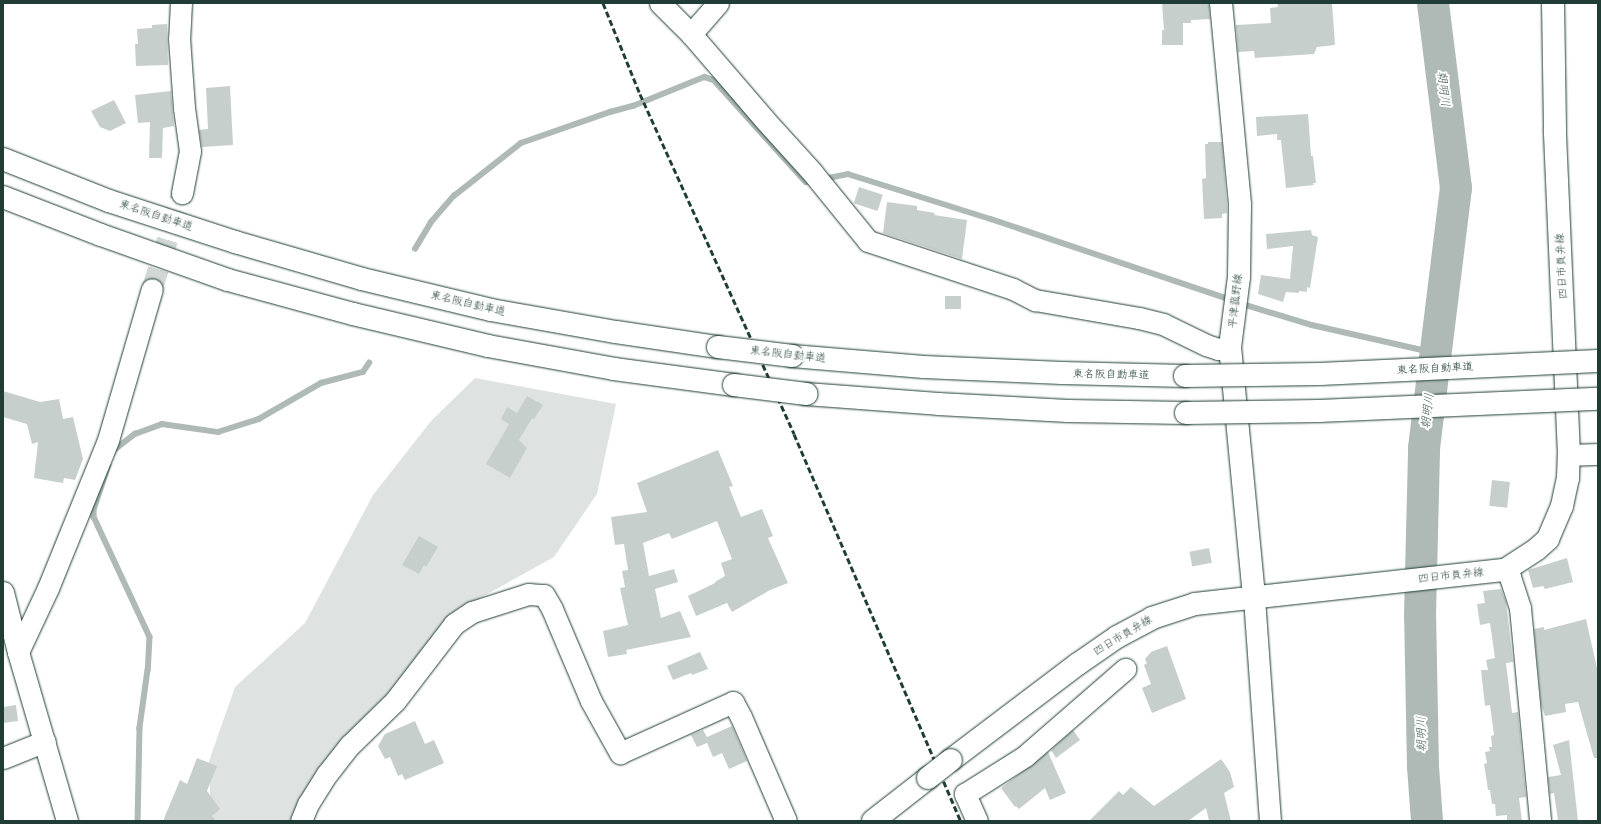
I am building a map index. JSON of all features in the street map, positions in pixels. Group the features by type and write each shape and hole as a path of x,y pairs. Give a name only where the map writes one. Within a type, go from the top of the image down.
{"main road":[{"name":"平津菰野線","path":"1221,3 1240,205 1239,278 1230,347 1254,598"},
{"name":"四日市員弁線","path":"873,821 1078,664 1117,637 1152,618 1195,604 1506,570 1537,549 1548,539 1562,506 1568,478 1555,129 1553,3"},
{"name":"東名阪自動車道","path":"3,159 110,200 235,242 362,279 491,310 616,332 718,347 792,356 924,367 1062,374 1185,376 1320,374 1598,361"},
{"path":"3,197 101,235 228,280 353,314 488,346 614,369 734,385 806,394 938,404 1068,411 1186,413 1319,411 1598,399"}],"street":[{"path":"181,3 178,38 184,108 190,151 182,193"},
{"path":"660,3 692,34 764,119 826,188 868,241 1013,289 1035,300 1139,318 1163,324 1206,345 1218,349 1230,347"},
{"path":"692,34 718,3"},
{"path":"18,652 48,588 108,440 152,289"},
{"path":"1568,455 1598,454"},
{"path":"1506,570 1510,577 1520,608 1540,821"},
{"path":"3,592 18,652 67,821"},
{"path":"301,821 308,804 327,774 350,745 395,700 454,624 472,612 528,594 544,595 552,609 591,701 620,753 733,702 741,717 786,821"},
{"path":"1254,598 1270,821"},
{"path":"977,821 965,794 1025,756 1125,668"},
{"path":"3,758 45,741"}],"shaded area":[{"path":"475,378 616,404 597,494 554,557 464,607 302,821 216,821 211,816 209,761 235,687 305,623 373,495 431,421"}],"building":[{"path":"1162,3 1209,3 1210,19 1191,20 1191,23 1183,23 1183,45 1162,45 1162,30 1164,30"},
{"path":"1277,3 1332,3 1335,45 1317,47 1314,54 1255,58 1254,51 1238,52 1236,25 1271,23 1270,8 1278,7"},
{"path":"167,24 168,65 136,66 135,44 138,44 137,29 152,28 152,25"},
{"path":"230,86 233,145 202,147 199,130 208,129 206,88"},
{"path":"171,91 174,126 163,128 162,158 149,158 150,122 138,123 135,95"},
{"path":"114,100 126,123 110,131 100,127 91,111"},
{"path":"1308,114 1311,156 1313,156 1316,183 1313,183 1314,185 1286,188 1281,140 1277,140 1277,134 1257,136 1256,117"},
{"path":"1208,142 1222,142 1227,213 1222,214 1222,218 1204,219 1202,179 1206,178 1205,144 1208,144"},
{"path":"859,187 883,195 878,211 854,203"},
{"path":"887,202 917,206 917,210 935,213 934,215 967,220 962,259 883,233"},
{"path":"1311,230 1312,235 1318,237 1310,288 1307,287 1307,292 1286,292 1283,302 1258,294 1261,275 1290,279 1293,246 1267,249 1266,234"},
{"path":"945,296 961,296 961,309 945,309"},
{"path":"3,391 40,402 59,399 63,419 73,417 83,459 75,480 64,478 63,483 34,478 38,442 32,444 27,424 3,417"},
{"path":"527,396 543,405 534,419 532,418 519,440 527,448 510,478 486,464 509,424 501,419 507,407 517,413"},
{"path":"718,450 733,486 729,487 741,517 762,509 773,536 768,538 788,583 770,590 732,612 727,603 696,616 688,596 715,583 725,576 721,563 732,559 717,521 672,539 669,533 643,543 649,576 674,569 678,582 655,589 661,618 680,611 691,637 626,650 627,654 608,657 603,631 628,625 620,588 625,587 622,571 628,570 624,544 615,545 611,517 647,512 637,483"},
{"path":"1492,480 1510,482 1507,508 1489,506"},
{"path":"419,536 438,547 426,567 424,565 419,574 402,565"},
{"path":"1209,548 1212,563 1192,567 1189,552"},
{"path":"1567,558 1573,582 1545,589 1543,586 1533,588 1528,570"},
{"path":"1501,589 1506,602 1513,662 1506,663 1512,713 1518,712 1526,797 1519,798 1522,821 1507,821 1507,815 1496,816 1495,804 1492,804 1490,790 1488,790 1484,764 1487,763 1485,752 1490,751 1489,747 1492,747 1491,736 1494,735 1490,705 1485,706 1481,670 1488,670 1486,660 1495,658 1490,623 1480,625 1477,604 1485,603 1483,591"},
{"path":"1586,619 1598,673 1598,758 1594,758 1578,702 1565,704 1566,712 1545,716 1541,704 1534,629 1544,627 1544,630"},
{"path":"1167,646 1186,699 1152,713 1142,688 1151,684 1144,665 1147,663 1145,659 1151,652"},
{"path":"700,652 708,669 692,675 691,673 673,680 667,666"},
{"path":"16,705 18,721 3,723 3,707"},
{"path":"415,721 425,744 434,740 444,763 405,780 402,774 398,776 390,757 385,759 378,746 385,734"},
{"path":"732,726 747,761 729,769 722,753 713,757 707,743 697,747 691,735 703,730 707,737"},
{"path":"1073,730 1080,740 1056,758 1051,750"},
{"path":"1569,740 1578,821 1558,821 1554,793 1550,794 1548,777 1561,775 1553,745"},
{"path":"1048,752 1066,793 1050,800 1045,788 1019,809 1016,806 1015,807 1001,788"},
{"path":"197,758 217,766 207,791 220,809 212,816 216,821 163,821 180,780 187,784"},
{"path":"1221,759 1230,772 1234,787 1224,793 1231,821 1209,821 1206,808 1188,821 1089,821 1119,791 1123,795 1131,787 1154,806"}],"waterway":[{"name":"朝明川","path":"1427,821 1423,767 1420,616 1424,448 1456,188 1433,3"},
{"path":"415,249 431,222 454,196 521,143 610,112 633,106 704,77 714,80 806,182 812,181"},
{"path":"823,179 848,174 991,219 1231,300"},
{"path":"1239,303 1312,325 1435,353"},
{"path":"112,454 113,451 135,434 162,424 218,432 259,419 321,383 363,372 369,363"},
{"path":"109,465 94,510 94,517 150,637 148,670 140,728 138,821"}],"tunnel":[{"path":"152,289 182,193"}],"railway":[{"path":"603,3 640,94 794,434 961,821"}]}
